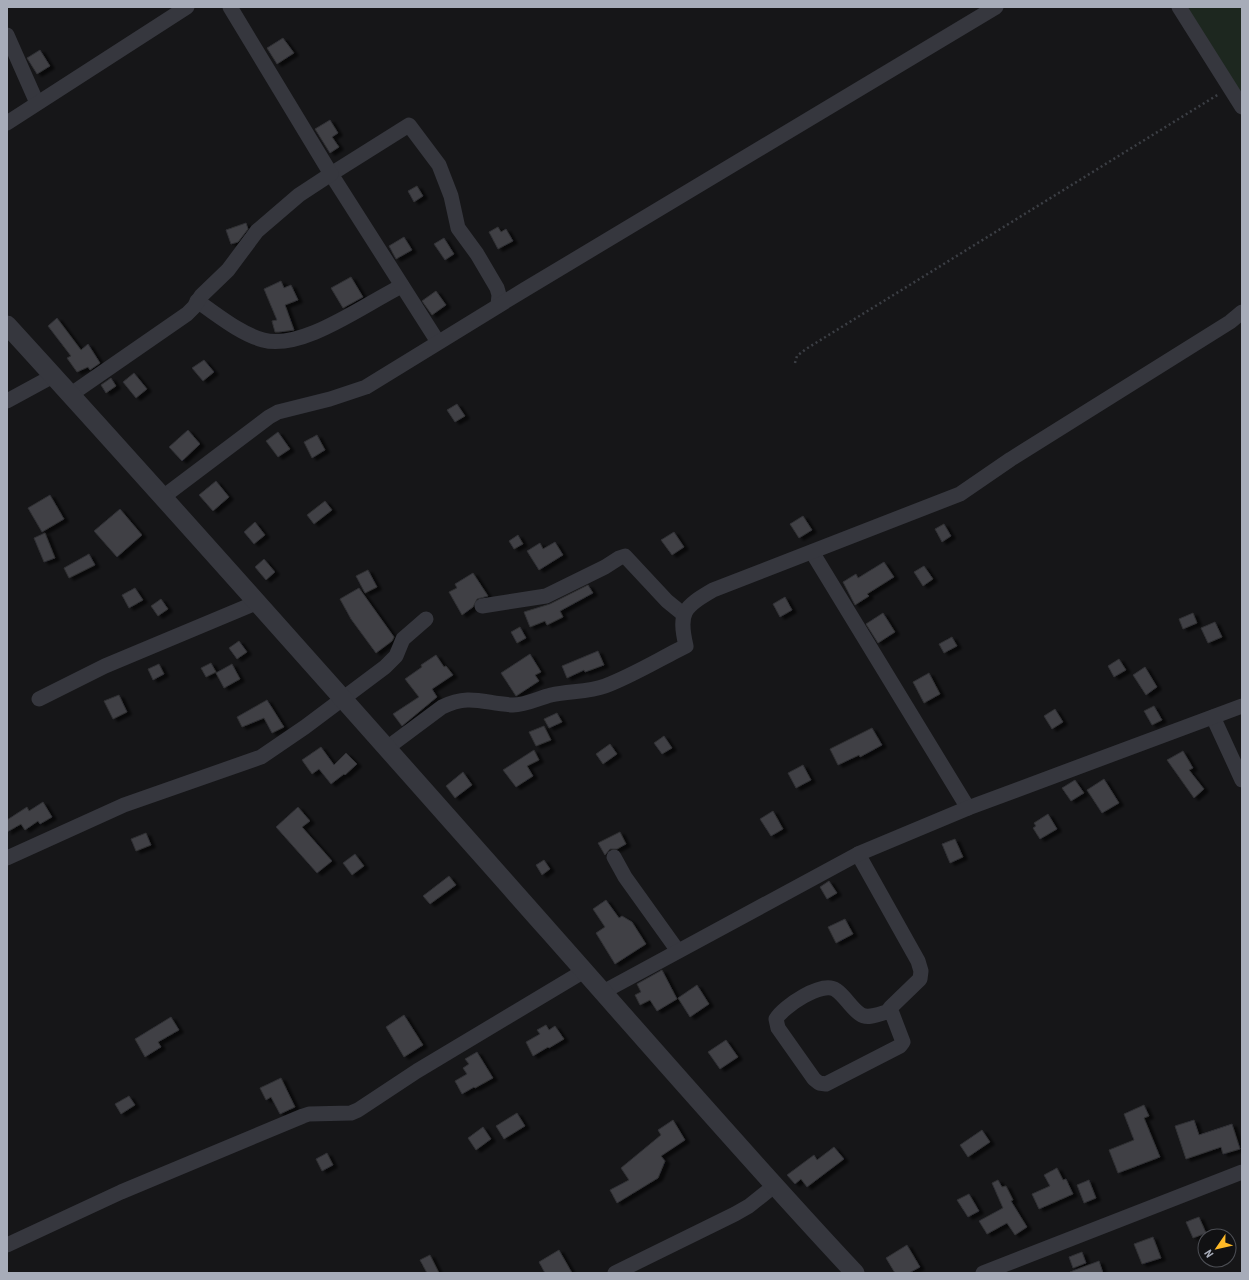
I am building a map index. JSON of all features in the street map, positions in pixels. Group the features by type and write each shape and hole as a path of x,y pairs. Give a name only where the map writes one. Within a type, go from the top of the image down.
{"street":[{"path":"7,123 187,7"},
{"path":"230,7 331,174 438,342"},
{"path":"163,497 269,417 278,412 330,399 366,387 498,305 996,7"},
{"path":"1178,7 1242,107"},
{"path":"7,35 37,103"},
{"path":"70,395 187,314 209,288 228,270 257,231 299,196 409,125 439,165 452,196 458,228 477,254 497,288 499,295 498,305"},
{"path":"197,301 239,330 262,340 286,342 329,326 402,286"},
{"path":"387,748 451,702 483,700 513,705 569,691 592,690 605,686 686,646 681,621 683,614 698,599 713,590 960,494 1011,459 1230,322 1242,312"},
{"path":"7,325 258,602 774,1186 855,1273"},
{"path":"7,401 53,376"},
{"path":"812,552 968,808"},
{"path":"482,606 546,596 606,568 619,558 625,556 667,601 683,614"},
{"path":"39,699 105,666 258,602"},
{"path":"7,858 124,805 253,761 270,752 343,700 391,663 403,639 426,619"},
{"path":"603,992 858,854 968,808 1242,706"},
{"path":"1213,717 1242,780"},
{"path":"858,854 918,961 921,971 920,979 891,1006 890,1011 903,1040 902,1044 826,1084 814,1079 778,1028 776,1019 780,1012 817,988 825,986 835,989 860,1015 870,1017 890,1011"},
{"path":"614,857 625,877 678,951"},
{"path":"7,1245 121,1192 303,1116 309,1114 351,1113 358,1110 417,1070 584,971"},
{"path":"983,1273 1242,1172"},
{"path":"615,1273 736,1214 774,1186"}],"path":[{"path":"796,363 798,356 806,349 1230,88"}],"shaded area":[{"path":"1180,7 1242,7 1242,107"}],"building":[{"path":"283,38 294,53 277,64 267,48"},
{"path":"40,50 50,66 37,74 27,58"},
{"path":"330,120 338,133 332,137 339,147 330,153 315,129"},
{"path":"417,186 423,196 414,202 408,191"},
{"path":"246,223 248,229 238,242 231,244 226,230"},
{"path":"498,227 501,232 506,229 513,241 498,249 489,232"},
{"path":"404,237 412,250 396,259 389,246"},
{"path":"444,238 454,254 445,260 434,244"},
{"path":"351,277 363,297 343,308 331,288"},
{"path":"281,281 284,288 291,285 298,300 285,305 294,330 275,332 272,321 277,320 264,289"},
{"path":"436,291 446,305 432,315 422,301"},
{"path":"57,318 81,350 88,344 100,363 90,370 88,367 77,372 67,358 71,356 48,326"},
{"path":"204,360 214,372 203,381 192,368"},
{"path":"134,373 147,389 136,398 123,382"},
{"path":"111,378 116,386 106,393 101,385"},
{"path":"457,404 465,416 455,422 447,410"},
{"path":"188,430 200,444 182,461 169,447"},
{"path":"278,432 290,449 278,457 266,441"},
{"path":"317,435 325,450 312,458 304,442"},
{"path":"216,481 229,497 213,511 199,495"},
{"path":"50,495 64,519 42,532 28,508"},
{"path":"325,501 332,510 314,524 307,515"},
{"path":"120,509 142,535 117,557 94,531"},
{"path":"803,516 812,530 799,538 790,524"},
{"path":"255,522 265,535 254,544 244,532"},
{"path":"944,524 951,536 942,542 935,529"},
{"path":"674,532 684,547 672,555 661,540"},
{"path":"45,533 55,558 44,562 34,538"},
{"path":"518,535 523,544 514,549 509,541"},
{"path":"555,542 563,555 539,570 527,551 540,543 543,549"},
{"path":"89,554 95,565 69,578 64,568"},
{"path":"264,559 275,572 266,580 255,567"},
{"path":"884,562 894,577 867,594 869,596 855,605 843,582 856,574 858,578"},
{"path":"924,566 933,579 923,586 914,572"},
{"path":"368,570 377,587 365,593 356,576"},
{"path":"473,573 488,596 477,599 473,607 462,615 449,592 457,588 455,584"},
{"path":"588,585 593,593 560,611 563,617 547,625 545,621 530,627 524,612 550,604"},
{"path":"135,588 143,600 129,608 122,595"},
{"path":"359,588 394,637 392,641 376,653 351,619 340,599"},
{"path":"785,597 792,610 780,617 773,604"},
{"path":"161,599 168,609 158,616 151,606"},
{"path":"883,613 895,632 878,643 866,624"},
{"path":"1193,613 1197,623 1183,629 1179,619"},
{"path":"1215,622 1222,637 1208,643 1201,628"},
{"path":"520,627 526,638 517,643 511,632"},
{"path":"952,637 957,646 944,653 939,644"},
{"path":"239,641 247,652 237,659 229,648"},
{"path":"598,651 604,665 585,672 584,670 567,678 562,666"},
{"path":"530,654 541,672 535,675 539,681 516,696 501,673"},
{"path":"436,655 444,667 446,666 453,675 432,689 437,697 402,726 393,714 419,697 405,679 422,667 421,665"},
{"path":"1119,659 1126,670 1114,677 1108,666"},
{"path":"211,663 216,672 206,677 201,668"},
{"path":"159,664 164,674 153,680 148,669"},
{"path":"232,664 240,679 224,688 216,673"},
{"path":"1145,667 1157,687 1146,695 1133,675"},
{"path":"929,673 940,694 924,703 913,682"},
{"path":"119,695 127,712 113,719 104,701"},
{"path":"267,700 284,727 272,733 264,718 242,727 237,717"},
{"path":"1154,706 1162,720 1152,725 1144,711"},
{"path":"1055,709 1063,722 1052,729 1044,716"},
{"path":"557,713 562,722 549,728 544,719"},
{"path":"544,726 551,740 536,746 529,732"},
{"path":"872,728 882,745 860,757 859,755 838,765 830,749"},
{"path":"664,736 672,748 662,754 654,743"},
{"path":"610,744 617,754 603,764 596,754"},
{"path":"321,747 334,765 346,753 357,764 345,775 344,774 331,784 319,769 312,774 302,760"},
{"path":"534,750 539,760 527,766 533,776 516,787 503,770"},
{"path":"1183,751 1193,768 1189,770 1204,789 1194,798 1167,760"},
{"path":"803,765 811,780 796,788 788,773"},
{"path":"463,772 472,785 455,798 446,786"},
{"path":"1104,779 1119,803 1102,813 1087,790"},
{"path":"1075,780 1084,793 1071,801 1062,788"},
{"path":"43,802 52,817 40,824 38,821 25,830 21,824 7,832 7,820 27,807 29,811"},
{"path":"298,807 310,821 302,827 332,861 317,873 276,827"},
{"path":"773,811 783,829 771,836 760,819"},
{"path":"1048,814 1057,829 1040,839 1033,828 1036,826 1034,823"},
{"path":"620,832 626,844 617,849 610,849 605,855 598,843"},
{"path":"146,833 151,845 136,851 131,839"},
{"path":"955,839 963,857 950,863 942,844"},
{"path":"355,854 364,866 352,875 343,863"},
{"path":"544,860 550,869 542,875 536,865"},
{"path":"449,876 456,885 430,904 423,896"},
{"path":"829,881 837,893 827,899 820,887"},
{"path":"606,900 619,918 622,916 632,922 646,944 615,964 596,933 605,927 593,909"},
{"path":"845,919 853,934 836,943 828,927"},
{"path":"662,970 677,999 657,1011 650,1000 640,1005 635,995 641,992 637,984"},
{"path":"697,985 709,1004 690,1017 678,998"},
{"path":"404,1015 423,1045 404,1057 386,1027"},
{"path":"171,1017 179,1030 158,1042 161,1047 145,1057 135,1039"},
{"path":"546,1025 549,1030 555,1026 564,1039 533,1056 526,1042 540,1034 537,1030"},
{"path":"726,1040 738,1057 720,1069 708,1052"},
{"path":"477,1052 493,1078 462,1094 455,1081 467,1074 463,1068 469,1064 465,1059"},
{"path":"281,1078 295,1107 280,1114 271,1097 266,1100 260,1088"},
{"path":"129,1096 135,1105 121,1114 115,1104"},
{"path":"1144,1105 1149,1116 1144,1118 1160,1157 1118,1173 1109,1150 1134,1140 1124,1114"},
{"path":"517,1113 525,1126 504,1139 496,1126"},
{"path":"673,1120 685,1140 661,1156 665,1161 658,1178 617,1203 610,1190 629,1180 621,1168 661,1135 658,1130"},
{"path":"1194,1120 1199,1135 1232,1124 1240,1149 1223,1154 1221,1147 1186,1159 1175,1126"},
{"path":"483,1127 491,1139 476,1150 468,1138"},
{"path":"982,1130 990,1142 968,1157 960,1145"},
{"path":"834,1147 844,1159 807,1187 801,1179 795,1184 787,1175 814,1155 817,1160"},
{"path":"327,1153 333,1165 322,1171 316,1159"},
{"path":"1057,1168 1063,1180 1066,1179 1073,1194 1039,1209 1032,1194 1050,1186 1044,1175"},
{"path":"998,1180 1002,1187 1006,1186 1013,1200 1011,1201 1027,1227 1015,1235 1007,1223 987,1234 979,1221 1003,1208 992,1183"},
{"path":"1089,1180 1096,1198 1084,1203 1077,1185"},
{"path":"969,1194 979,1211 968,1217 957,1200"},
{"path":"1199,1217 1204,1228 1197,1228 1197,1236 1193,1238 1186,1222"},
{"path":"1153,1237 1161,1258 1142,1264 1134,1244"},
{"path":"907,1245 920,1267 909,1273 895,1273 886,1258"},
{"path":"559,1250 572,1273 545,1273 539,1262"},
{"path":"1082,1252 1086,1263 1073,1268 1069,1257"},
{"path":"430,1255 439,1273 427,1273 420,1260"},
{"path":"1099,1261 1103,1273 1070,1273 1070,1272"}]}
